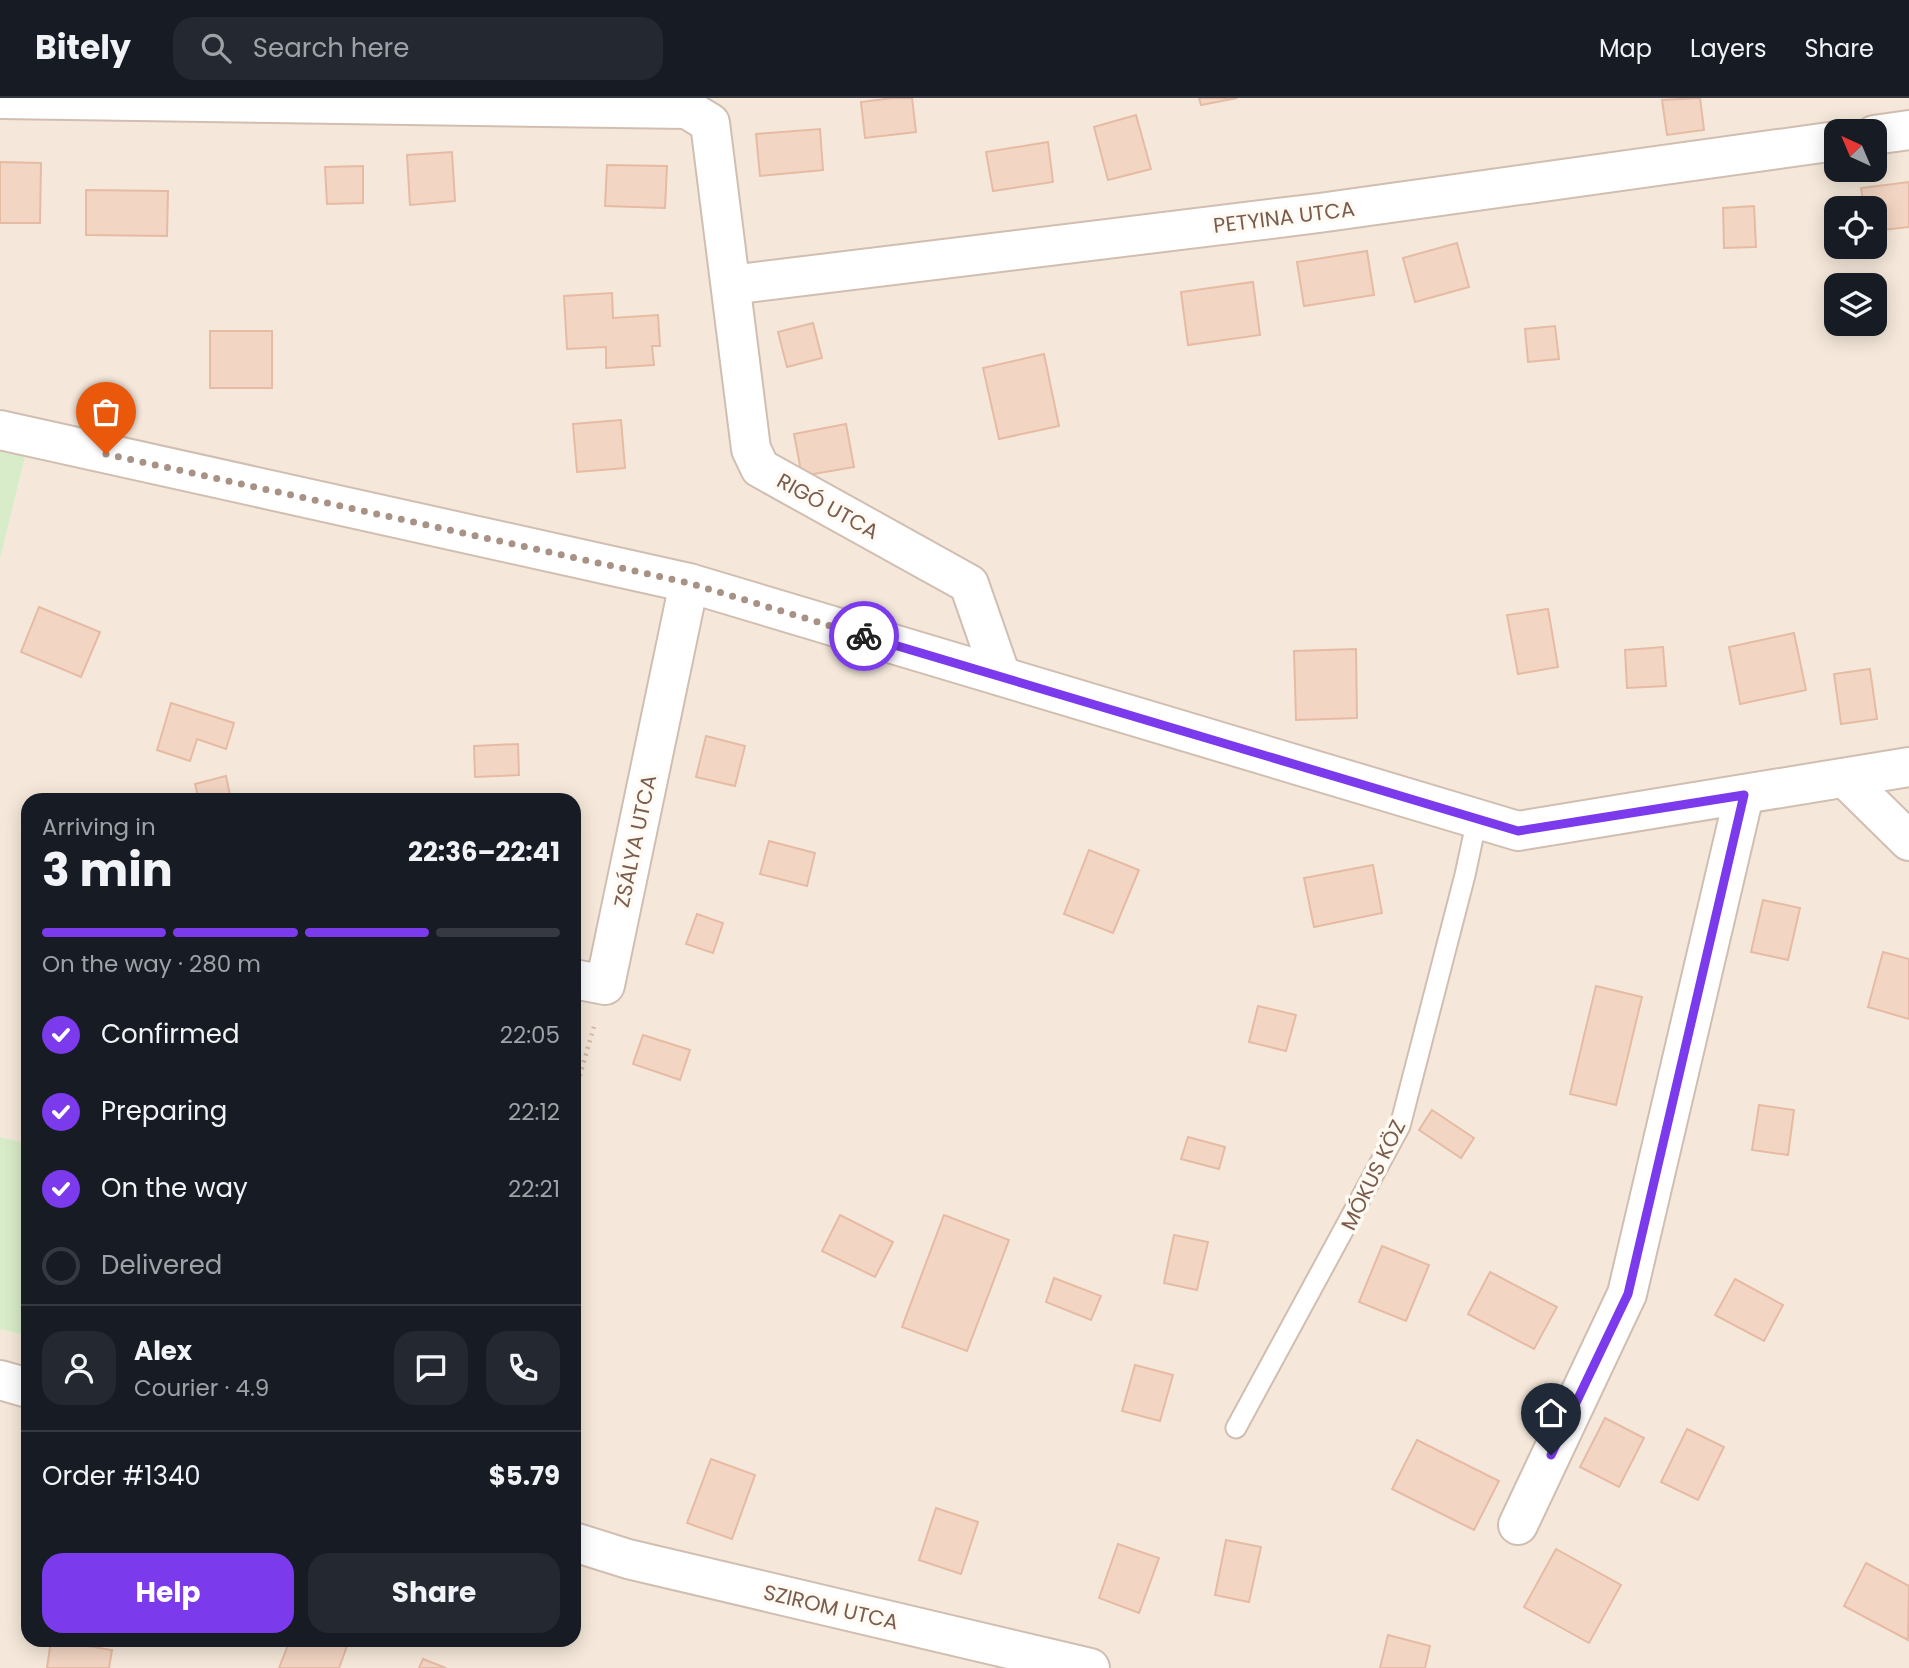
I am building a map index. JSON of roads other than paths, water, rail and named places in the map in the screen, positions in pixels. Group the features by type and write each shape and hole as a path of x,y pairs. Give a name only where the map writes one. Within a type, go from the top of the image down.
{"street":[{"name":"RIGÓ UTCA","path":"0,99 687,109 710,123 751,449 760,468 970,584 1001,676"},
{"path":"1887,133 1909,130"},
{"name":"PETYINA UTCA","path":"731,285 1319,213 1824,143"},
{"path":"0,430 689,583 1518,831 1909,767"},
{"name":"ZSÁLYA UTCA","path":"590,982 689,583"},
{"path":"1847,779 1909,841"},
{"path":"1518,1525 1628,1294 1744,795"},
{"path":"0,1380 21,1386"},
{"name":"SZIROM UTCA","path":"581,1544 628,1559 1090,1668"}],"lane":[{"name":"MÓKUS KÖZ","path":"1236,1429 1400,1126 1465,876 1477,819"}]}
